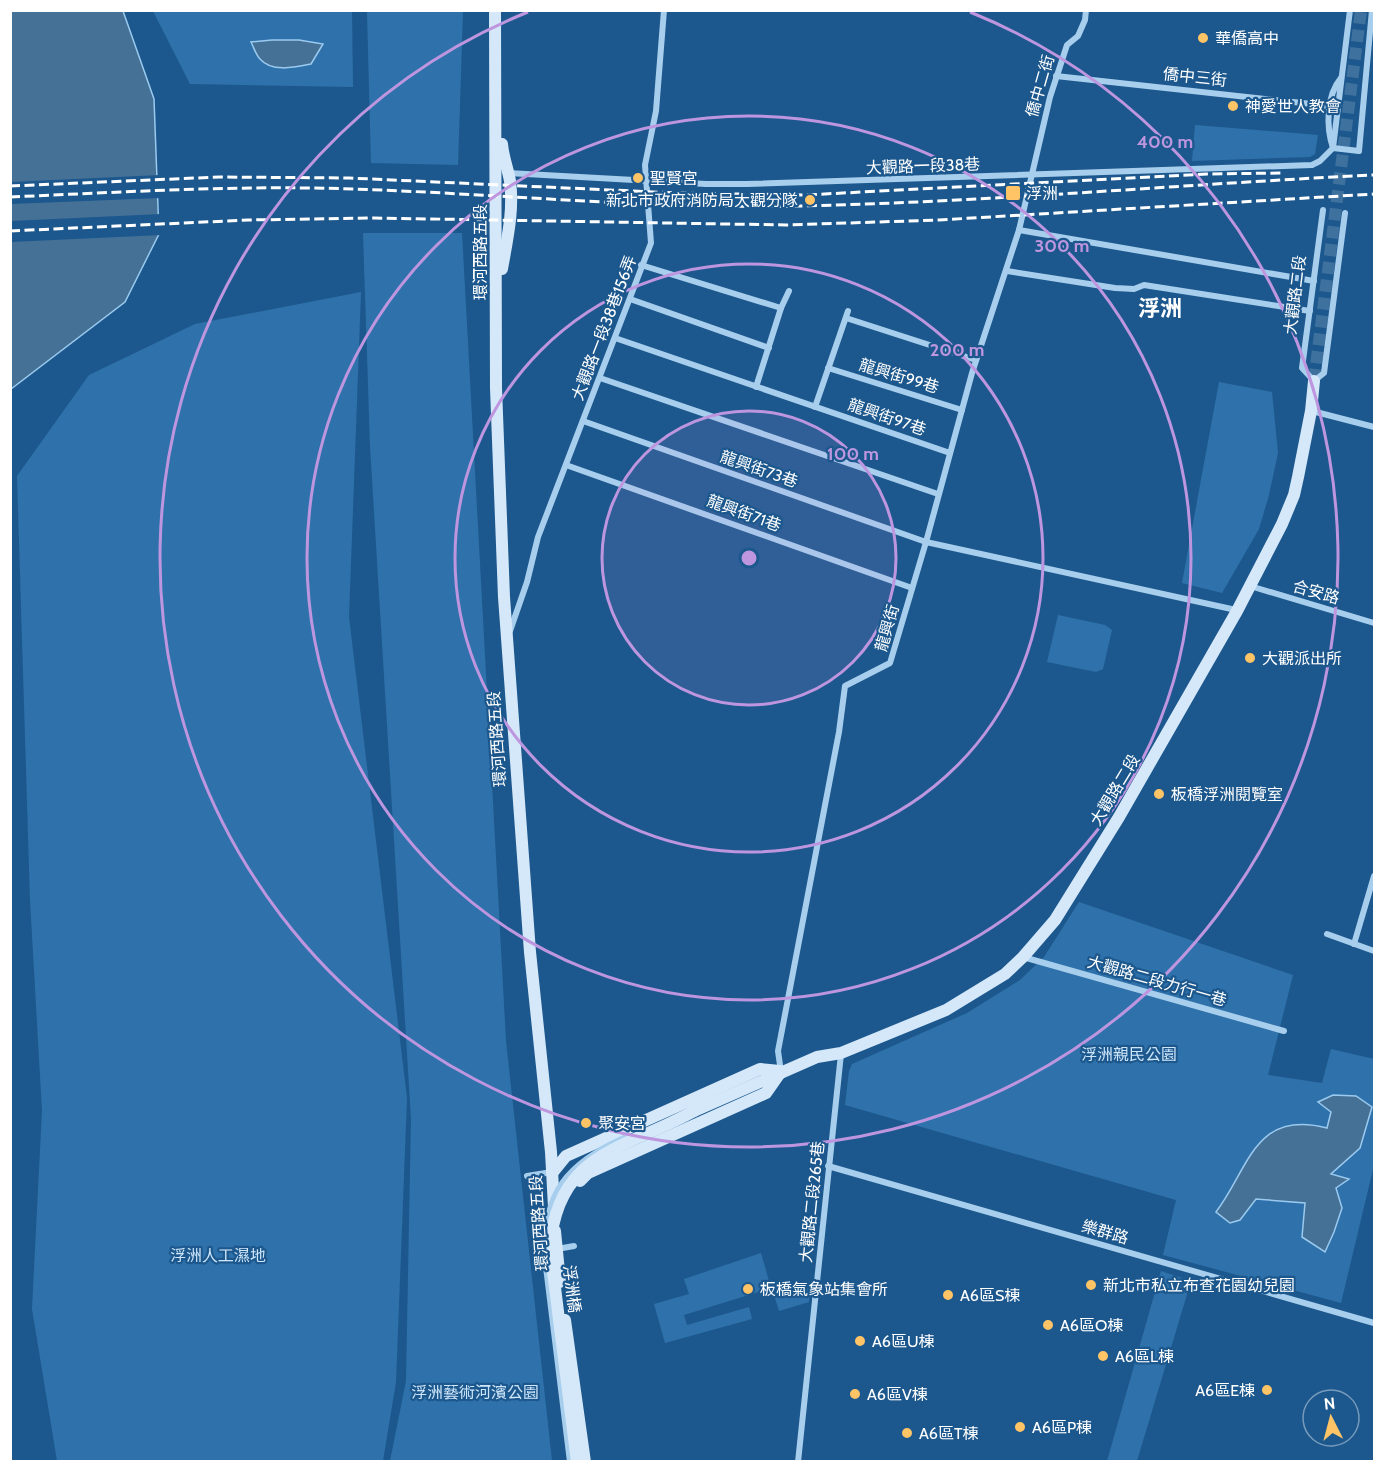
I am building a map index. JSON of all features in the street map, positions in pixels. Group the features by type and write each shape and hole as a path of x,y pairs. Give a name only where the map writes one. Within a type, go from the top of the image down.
{"main road":[{"name":"環河西路五段","path":"495,10 498,467 506,643 530,952 553,1172 560,1286 585,1461"},
{"path":"496,99 511,202 511,222 497,296"},
{"name":"大觀路二段","path":"781,1072 817,1057 841,1053 946,1010 1005,974 1055,920 1119,817 1237,611 1282,524 1294,495 1311,411 1314,381"},
{"path":"760,1069 781,1072 766,1093 588,1173 569,1176 553,1172 566,1156 760,1069"},
{"name":"浮洲橋","path":"577,1461 550,1248 552,1224 561,1197 573,1179 592,1161 619,1146 665,1127 694,1111 781,1072"},
{"path":"555,1226 576,1184 588,1173"}],"street":[{"name":"大觀路一段38巷156弄","path":"506,643 527,582 538,537 651,243 645,165 656,111 664,10"},
{"name":"僑中二街","path":"1032,175 1056,76 1067,45 1078,36 1085,20 1086,10"},
{"path":"1333,148 1350,10"},
{"path":"1333,148 1359,151 1372,10"},
{"name":"僑中三街","path":"1056,76 1330,106"},
{"path":"1333,148 1328,132 1330,106 1336,84 1342,78"},
{"name":"大觀路一段38巷","path":"508,173 747,184 1312,165 1320,161 1333,148"},
{"name":"龍興街","path":"781,1072 778,1051 839,732 845,686 890,663 976,360 1019,230 1032,175"},
{"name":"大觀路二段","path":"1323,210 1302,368 1314,381 1324,373 1326,365 1345,213"},
{"path":"1019,230 1314,281"},
{"path":"641,265 781,308"},
{"path":"1007,271 1115,288 1134,289 1144,285 1310,311"},
{"path":"756,387 781,308 789,291"},
{"path":"630,299 769,348"},
{"path":"815,407 847,315 976,360"},
{"name":"龍興街97巷","path":"615,338 950,453"},
{"name":"龍興街99巷","path":"828,368 962,410"},
{"path":"600,378 938,494"},
{"path":"1311,411 1374,427"},
{"name":"龍興街73巷","path":"583,421 926,542 1237,611"},
{"name":"龍興街71巷","path":"566,465 912,588"},
{"name":"合安路","path":"1250,586 1374,623"},
{"path":"1354,944 1374,876"},
{"path":"1327,934 1374,951"},
{"name":"大觀路二段力行一巷","path":"1023,957 1284,1031"},
{"name":"大觀路二段265巷","path":"799,1461 841,1053"},
{"path":"570,1461 545,1259 544,1235 548,1213 557,1191 570,1172 583,1160 600,1149 644,1129 694,1111"},
{"name":"樂群路","path":"828,1166 1374,1323"},
{"path":"527,1176 553,1172"},
{"path":"557,1249 574,1246"}],"green space":[{"path":"153,11 352,11 353,87 190,84"},
{"path":"367,11 463,11 458,165 371,163"},
{"path":"1195,125 1318,135 1315,154 1310,157 1192,161"},
{"name":"浮洲藝術河濱公園","path":"363,233 462,233 506,1041 552,1461 390,1461 406,1381 411,1119 370,446"},
{"name":"浮洲人工濕地","path":"361,292 349,617 407,1098 396,1382 383,1461 57,1461 32,1309 42,1111 30,900 17,476 89,375 195,324"},
{"path":"1219,382 1272,392 1278,453 1259,529 1222,593 1182,583"},
{"path":"1058,615 1105,625 1112,630 1103,669 1096,672 1047,662"},
{"name":"浮洲親民公園","path":"1079,902 1293,975 1268,1075 1322,1083 1331,1049 1374,1059 1374,1165 1341,1303 1163,1255 1176,1200 845,1105 852,1064 967,1013 1020,980 1044,957"},
{"path":"761,1253 771,1288 684,1315 687,1325 749,1307 752,1319 665,1343 654,1304 689,1294 684,1279"},
{"path":"1161,1271 1191,1281 1137,1461 1107,1461"},
{"path":"810,1288 809,1302 779,1311 775,1298"}],"shaded area":[{"path":"11,11 123,11 154,99 159,234 125,302 11,389"},
{"path":"299,40 323,44 311,64 277,68 260,59 251,42"},
{"path":"1333,1095 1356,1096 1372,1107 1360,1148 1331,1174 1349,1179 1336,1188 1342,1208 1325,1252 1302,1237 1305,1203 1256,1199 1240,1220 1230,1223 1216,1212 1256,1147 1268,1135 1284,1127 1303,1124 1327,1128 1331,1112 1318,1102"}],"pier":[{"path":"160,175 161,198 11,204 11,182"},
{"path":"161,214 162,235 11,242 11,221"}],"tunnel":[{"path":"1314,381 1361,10"}],"railway":[{"path":"10,186 220,177 349,178 676,193 805,195 1207,174 1282,173"},
{"path":"10,197 182,190 310,188 687,205 799,206 943,201 1374,175"},
{"path":"10,231 248,220 374,218 786,225 939,220 1374,194"}],"place":[{"name":"華僑高中","path":"1203,38"},
{"name":"神愛世人教會","path":"1233,106"},
{"name":"聖賢宮","path":"638,178"},
{"name":"浮洲","path":"1013,193"},
{"name":"新北市政府消防局大觀分隊","path":"810,200"},
{"name":"大觀派出所","path":"1250,658"},
{"name":"板橋浮洲閱覽室","path":"1159,794"},
{"name":"聚安宮","path":"586,1123"},
{"name":"新北市私立布查花園幼兒園","path":"1091,1285"},
{"name":"板橋氣象站集會所","path":"748,1289"},
{"name":"A6區S棟","path":"948,1295"},
{"name":"A6區O棟","path":"1048,1325"},
{"name":"A6區U棟","path":"860,1341"},
{"name":"A6區L棟","path":"1103,1356"},
{"name":"A6區E棟","path":"1267,1390"},
{"name":"A6區V棟","path":"855,1394"},
{"name":"A6區P棟","path":"1020,1427"},
{"name":"A6區T棟","path":"907,1433"}],"district":[{"name":"浮洲","path":"1160,308"}]}
